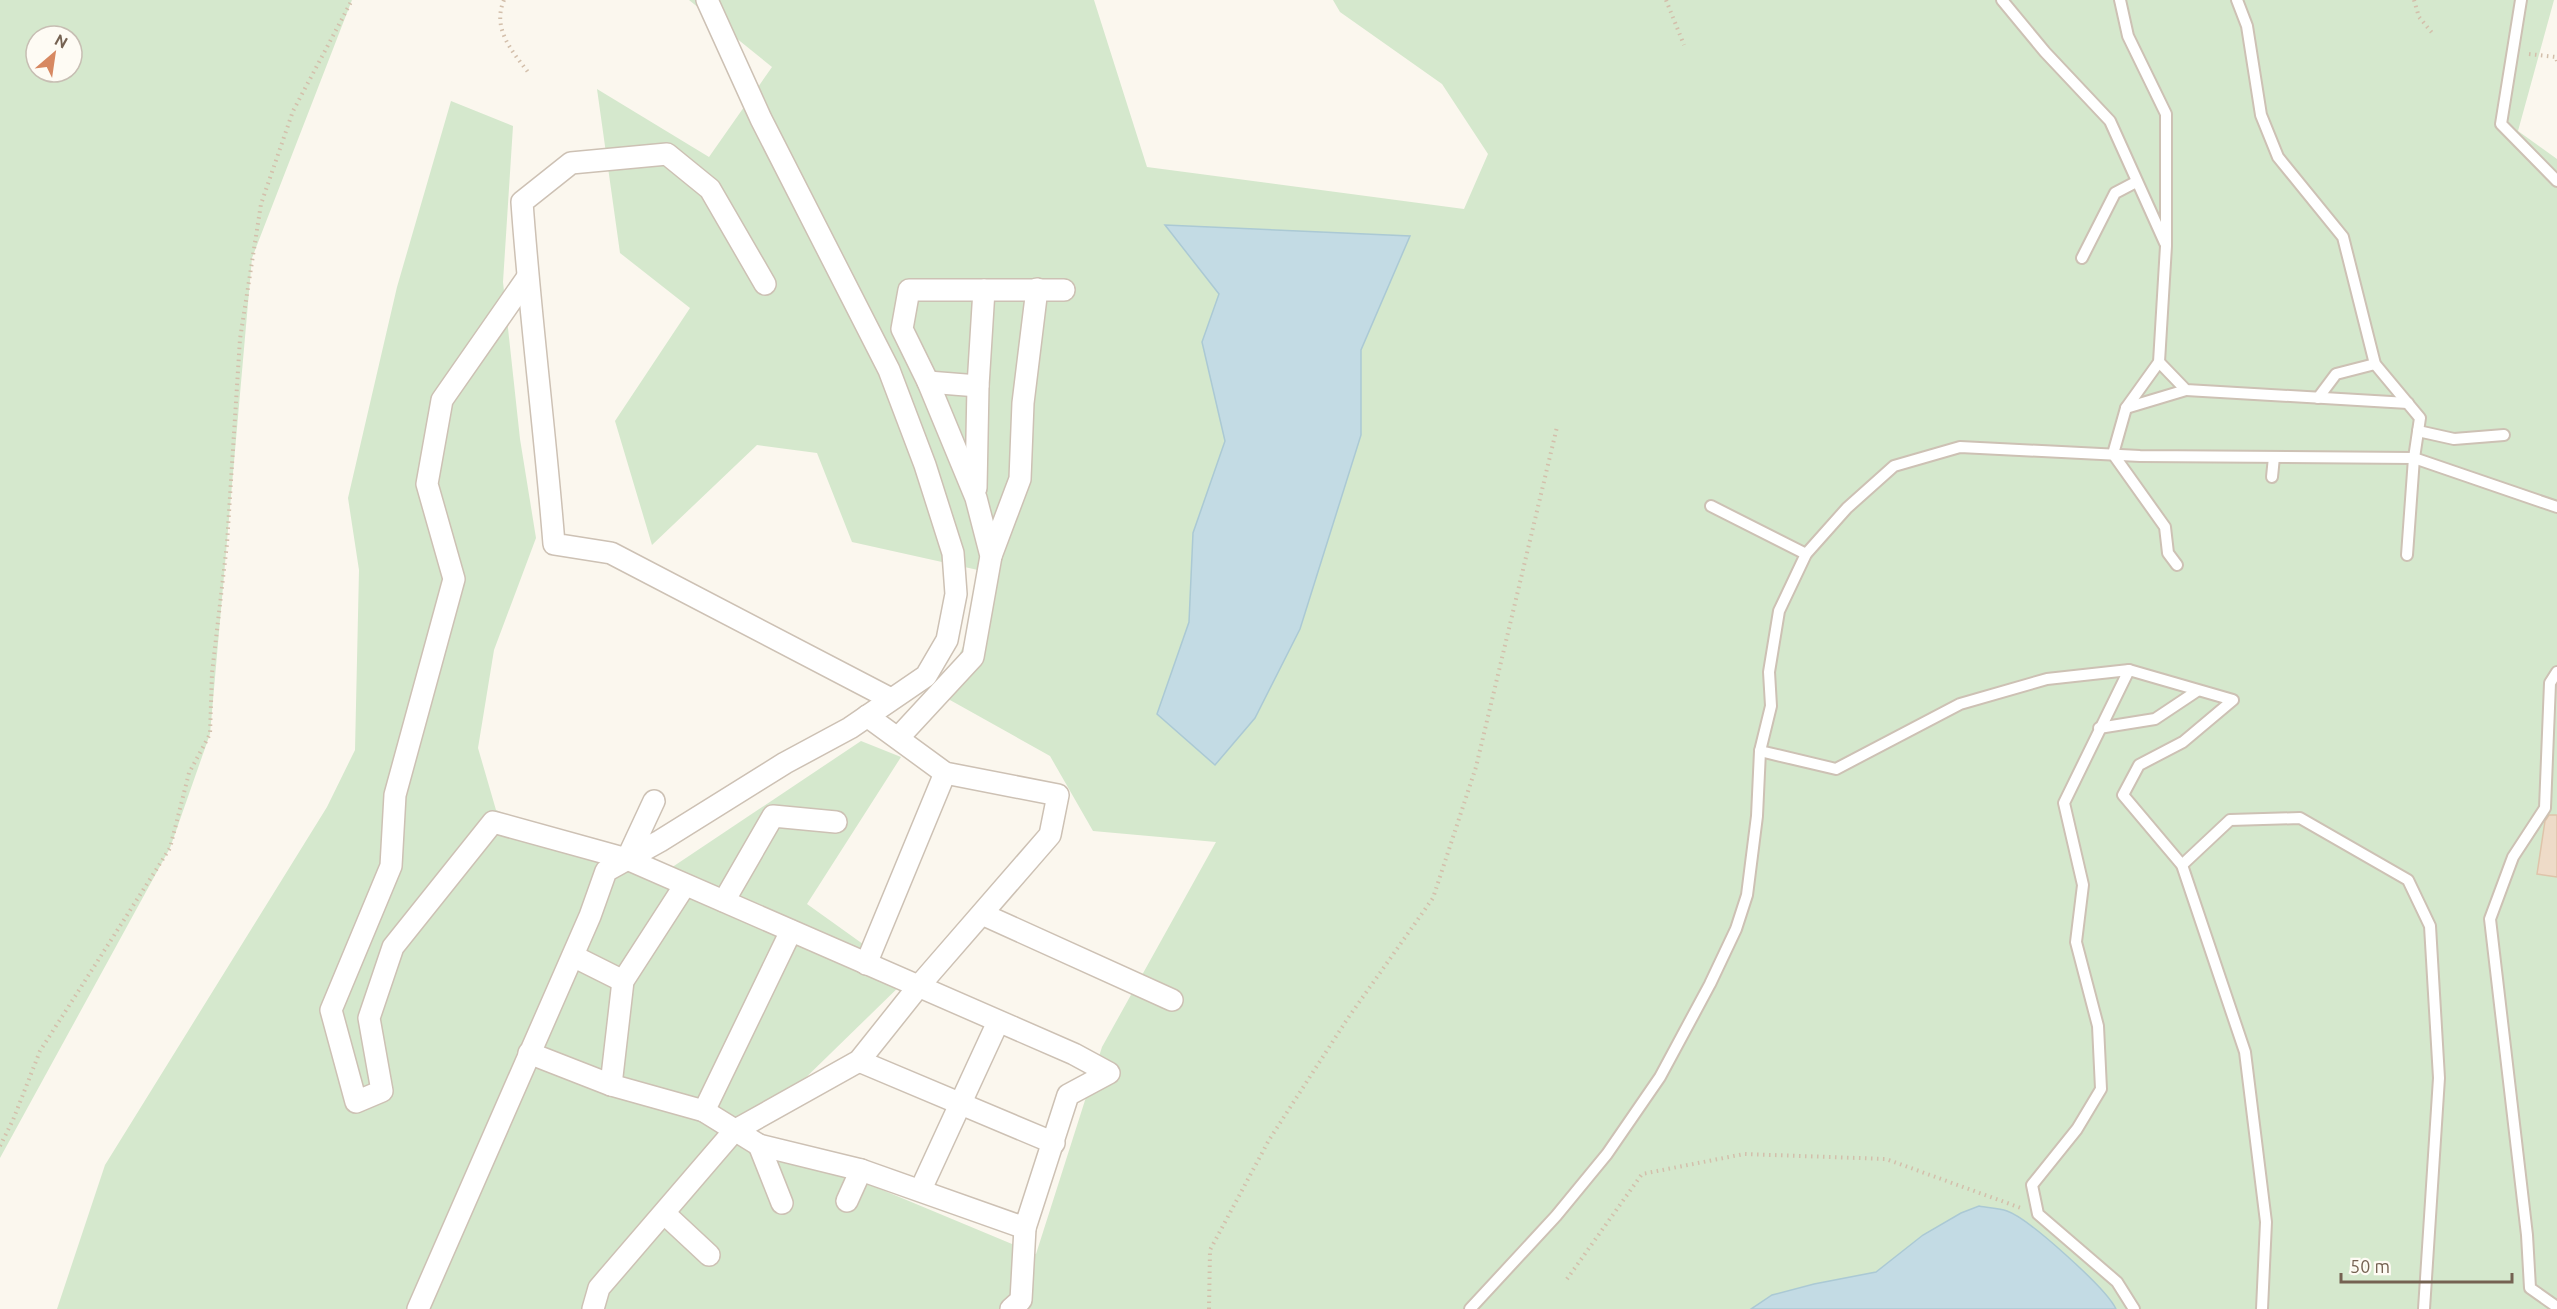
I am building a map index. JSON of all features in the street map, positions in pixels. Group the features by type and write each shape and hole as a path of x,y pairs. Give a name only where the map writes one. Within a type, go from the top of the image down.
{"street":[{"path":"418,1309 573,956 606,871 867,716 926,676 947,640 956,594 953,553 925,465 889,370 761,119 707,0"},
{"path":"765,284 710,189 667,154 571,163 522,202 527,278 543,414 554,544 611,553 891,699"},
{"path":"527,278 442,400 427,484 454,579 395,795 391,866 331,1010 356,1102 382,1091 369,1018 393,947 493,822 627,859 1074,1054 1109,1073 1068,1095 1025,1228 1021,1300 1011,1309"},
{"path":"898,738 973,657 991,556 1020,479 1023,404 1037,289"},
{"path":"991,556 976,498 928,382 902,329 909,290 1064,290"},
{"path":"976,498 978,386 984,290"},
{"path":"928,382 978,386"},
{"path":"593,1309 599,1288 734,1131 859,1061 918,987 1050,835 1058,795 945,773 867,716"},
{"path":"866,964 945,773"},
{"path":"627,859 654,801"},
{"path":"724,902 772,816 836,822"},
{"path":"611,1085 623,981 685,885"},
{"path":"982,914 1172,1000"},
{"path":"704,1111 791,931"},
{"path":"573,956 623,981"},
{"path":"921,1189 998,1022"},
{"path":"529,1053 611,1085 704,1111 759,1145 861,1170 921,1189 1025,1228"},
{"path":"859,1061 1054,1143"},
{"path":"759,1145 782,1203"},
{"path":"848,1201 861,1170"},
{"path":"665,1214 709,1256"}],"lane":[{"path":"2002,0 2045,52 2110,121 2166,246"},
{"path":"2113,454 2126,408 2159,362 2166,246 2166,114 2128,36 2120,0"},
{"path":"2237,0 2247,26 2261,115 2278,158 2343,237 2375,364 2420,418 2414,458 2407,555"},
{"path":"2521,0 2501,124 2557,181"},
{"path":"2082,258 2115,193 2136,182"},
{"path":"2159,362 2186,390"},
{"path":"2318,398 2336,374 2375,364"},
{"path":"2126,408 2186,390 2408,403"},
{"path":"2418,431 2454,439 2504,435"},
{"path":"1470,1309 1556,1216 1607,1154 1660,1077 1710,984 1736,929 1746,895 1757,816 1760,752 1771,706 1769,672 1779,611 1806,554 1847,508 1894,466 1960,447 2113,454 2414,458 2557,507"},
{"path":"2113,454 2165,527 2168,554 2177,565"},
{"path":"2272,477 2274,457"},
{"path":"1711,506 1806,554"},
{"path":"1760,752 1836,769 1960,704 2047,679 2129,670 2233,700 2183,742 2139,765 2123,795 2182,865 2245,1052 2266,1222 2262,1309"},
{"path":"2129,670 2064,803 2083,885 2076,942 2098,1026 2102,1089 2077,1129 2032,1185 2038,1214 2117,1282 2134,1309"},
{"path":"2557,672 2550,683 2545,808 2512,857 2490,918 2527,1235 2530,1288 2557,1307"},
{"path":"2099,728 2155,719 2197,691"},
{"path":"2182,865 2230,820 2300,818 2408,880 2430,926 2439,1078 2424,1309"}],"path":[{"path":"0,1146 13,1120 40,1051 170,848 189,773 210,734 212,672 227,544 240,339 261,204 293,111 352,0"},
{"path":"504,0 498,13 505,42 528,72"},
{"path":"1666,0 1684,45"},
{"path":"2414,0 2419,17 2433,34"},
{"path":"2513,52 2556,57 2557,61"},
{"path":"1209,1309 1210,1250 1269,1140 1348,1018 1433,898 1476,767 1557,427"},
{"path":"1567,1279 1642,1174 1744,1154 1886,1159 2038,1214"}],"green space":[{"path":"0,0 352,0 252,258 210,734 170,848 0,1158"},
{"path":"689,0 1094,0 1147,167 1464,209 1488,154 1442,84 1340,12 1333,0 2554,0 2518,131 2557,159 2557,1309 57,1309 105,1165 327,807 355,750 359,570 348,498 397,287 451,101 513,126 503,282 520,439 536,538 494,650 478,748 496,810 656,878 861,741 901,757 807,904 909,977 748,1134 1036,1254 1102,1047 1216,842 1093,831 1050,756 941,695 996,574 852,542 817,453 757,445 652,545 615,421 690,308 620,253 597,89 709,157 772,67"}],"water":[{"path":"1165,225 1410,236 1361,350 1361,435 1300,629 1255,718 1215,765 1157,714 1189,622 1193,533 1225,441 1202,342 1219,294"},
{"path":"1979,1206 2007,1211 2031,1226 2083,1271 2116,1309 1751,1309 1772,1295 1876,1272 1923,1235 1961,1213"}],"building":[{"path":"2549,815 2557,815 2557,877 2537,874 2545,821"}]}
